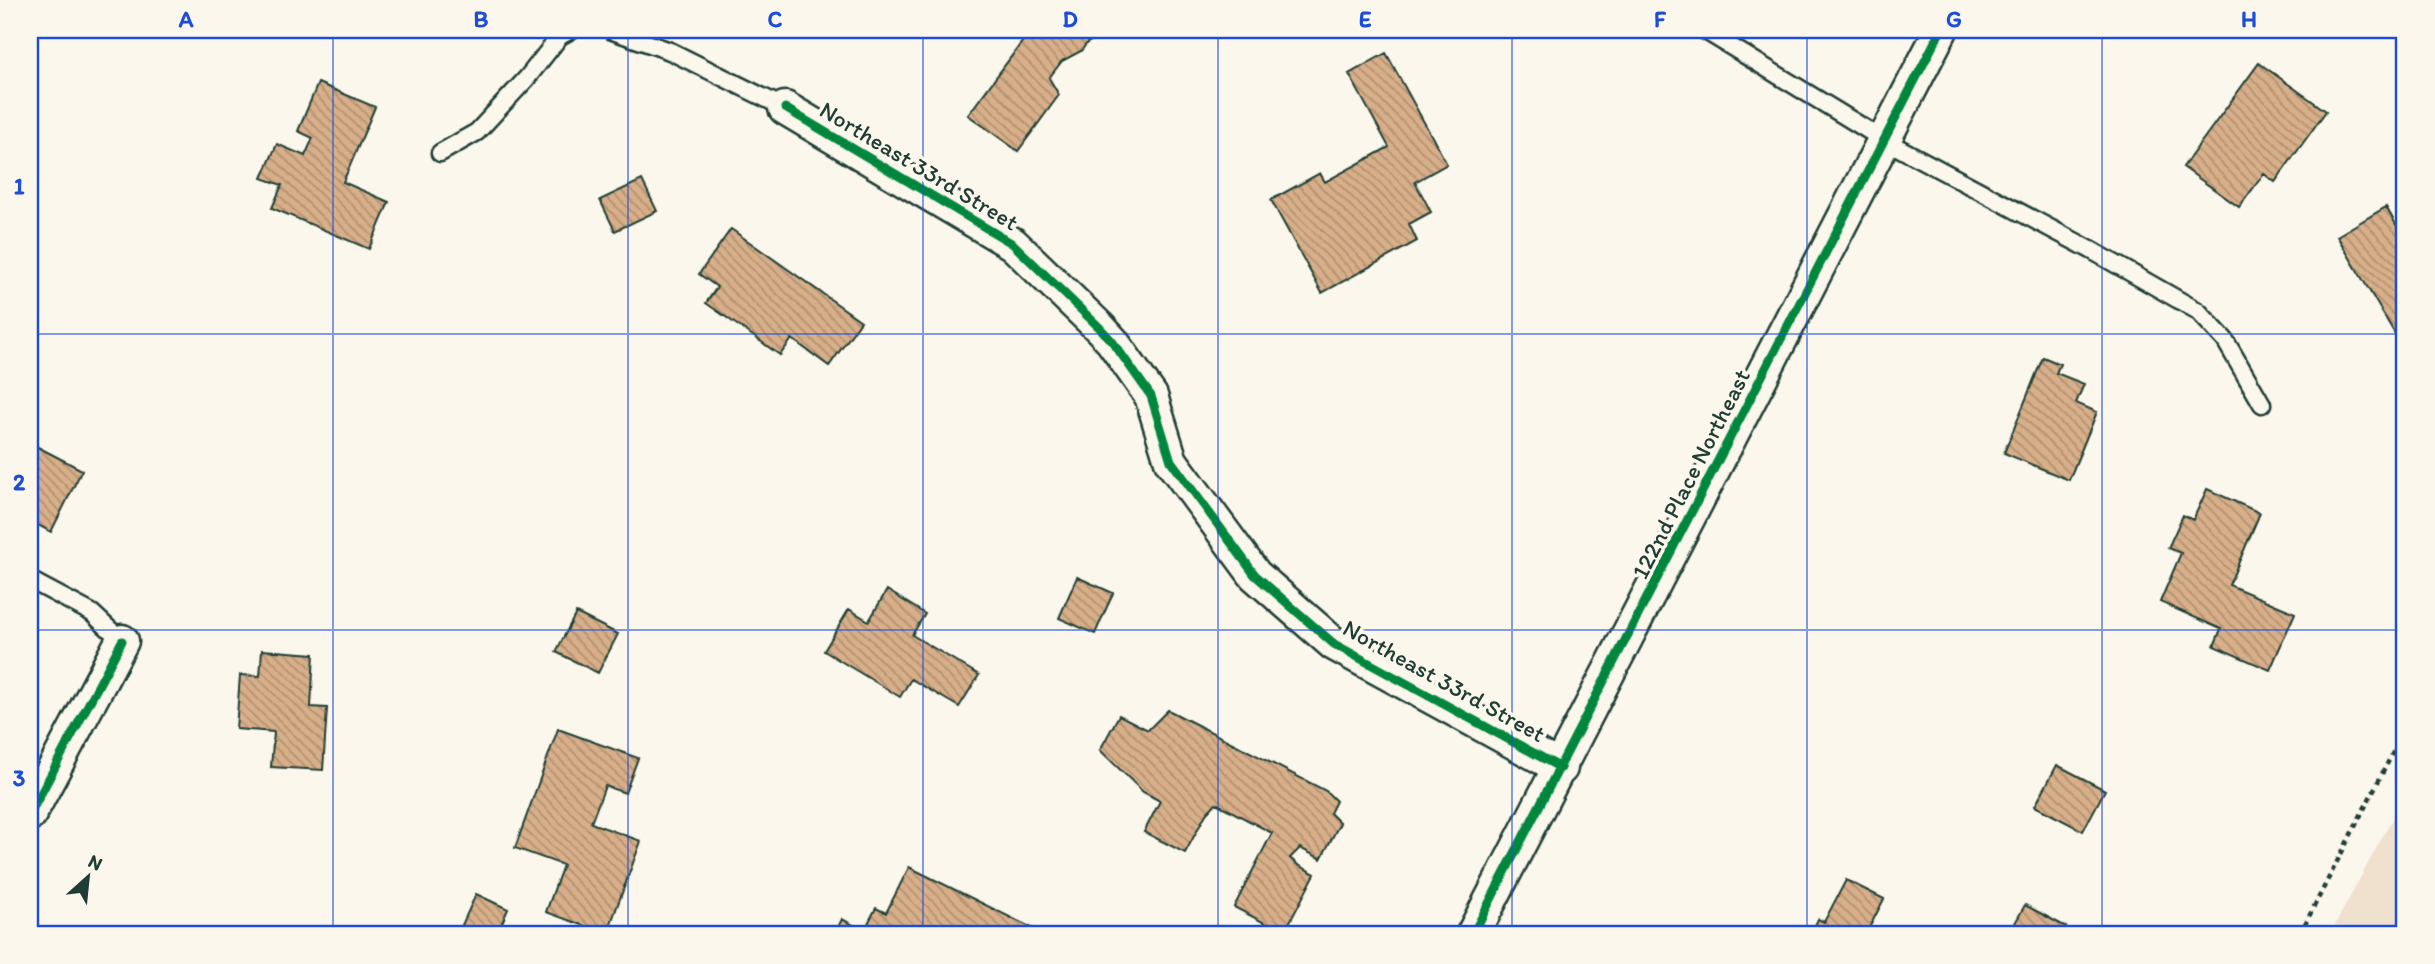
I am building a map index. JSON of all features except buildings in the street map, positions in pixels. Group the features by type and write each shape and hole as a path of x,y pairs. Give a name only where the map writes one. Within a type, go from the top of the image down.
{"street":[{"name":"122nd Place Northeast","path":"1473,934 1941,30"},
{"name":"Northeast 33rd Street","path":"785,108 1013,244 1100,328 1151,396 1171,461 1255,575 1334,644 1561,768"},
{"path":"30,814 122,641"}],"lane":[{"path":"440,153 477,132 527,78 560,36 571,30"},
{"path":"610,30 670,51 785,108"},
{"path":"1704,30 1884,140 2091,250 2197,311 2225,340 2262,404"},
{"path":"30,580 92,613 122,641"}],"path":[{"path":"2300,934 2405,729"}],"shaded area":[{"path":"2405,795 2405,934 2330,934"}],"cycle path":[{"path":"1473,934 1941,30"},
{"path":"785,108 1013,244 1100,328 1151,396 1171,461 1255,575 1334,644 1561,768"},
{"path":"30,814 122,641"}]}
